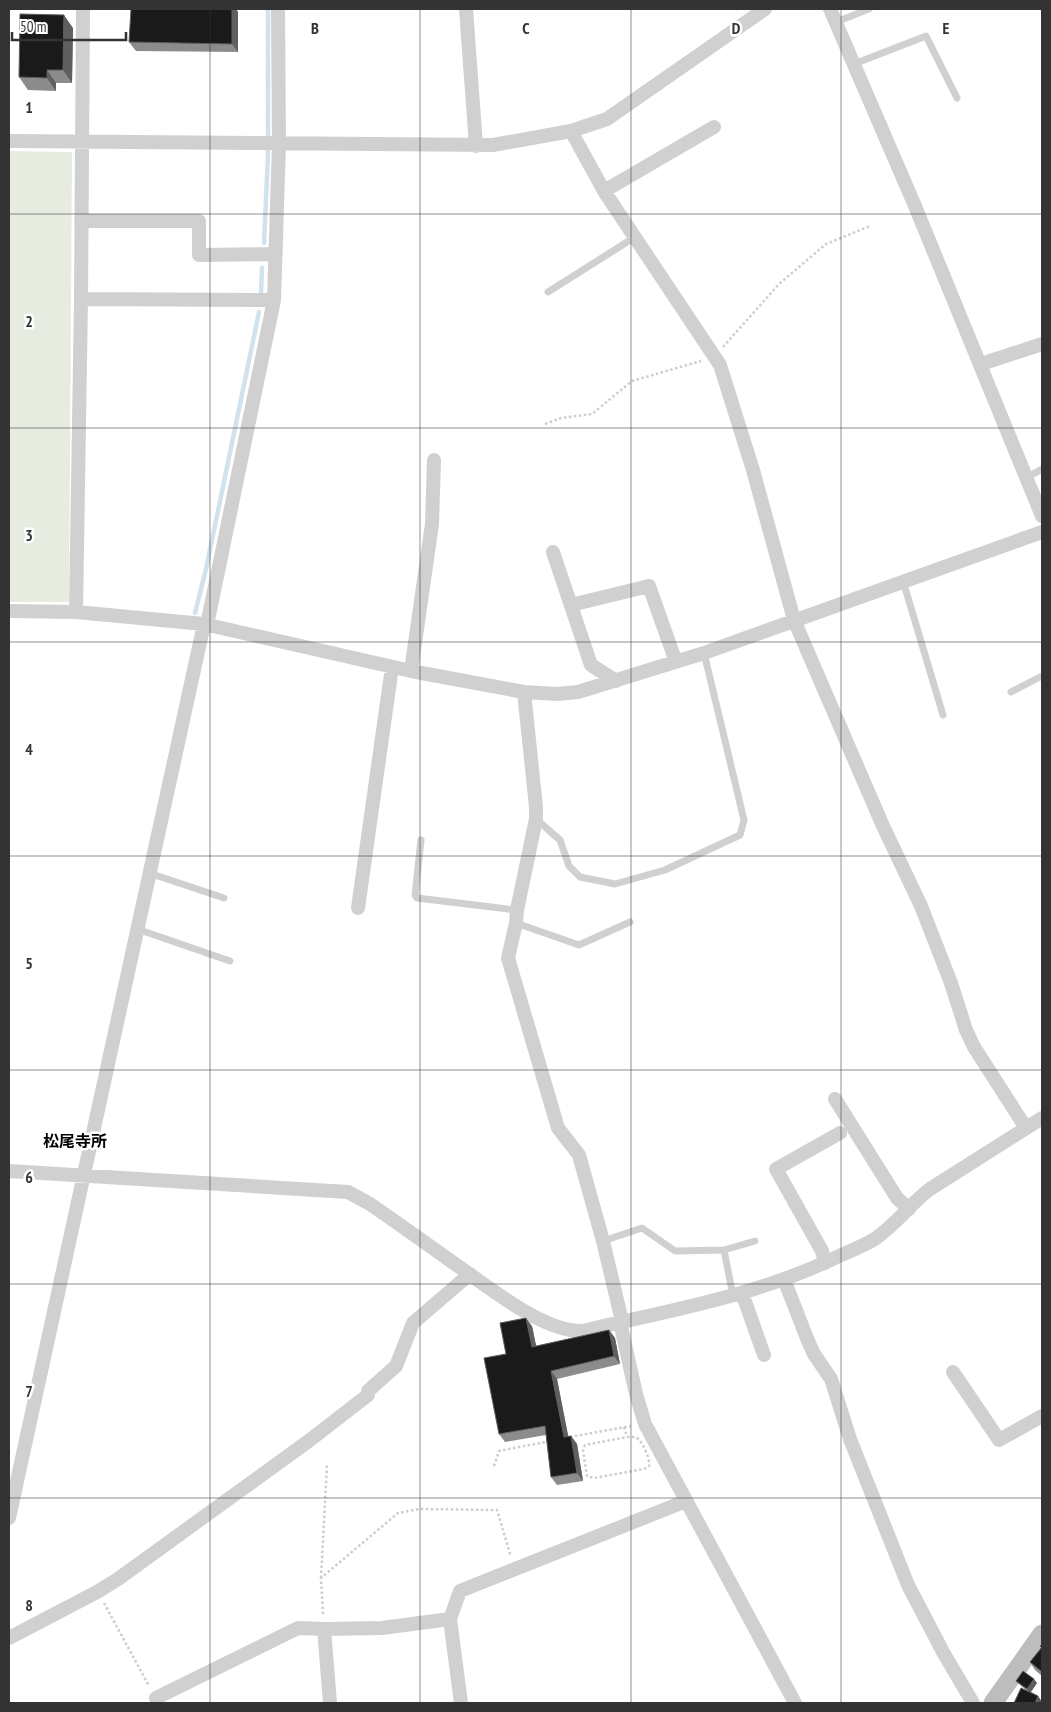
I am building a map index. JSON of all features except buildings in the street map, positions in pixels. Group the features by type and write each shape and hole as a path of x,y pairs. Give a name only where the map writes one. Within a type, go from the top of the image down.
{"main road":[{"path":"993,1703 1042,1634"}],"street":[{"path":"76,612 83,9"},
{"path":"9,1518 11,1498 206,624 274,300 276,254 271,144 278,9"},
{"path":"466,9 476,146"},
{"path":"9,142 493,146 571,131 607,119 765,9"},
{"path":"830,9 981,364 1042,516"},
{"path":"604,190 714,127"},
{"path":"571,131 604,190 720,365 753,470 794,620 883,826 921,906 951,983 966,1030 974,1047 1026,1128"},
{"path":"81,221 199,221 199,255 276,254"},
{"path":"81,299 274,300"},
{"path":"981,364 1042,344"},
{"path":"411,671 432,524 434,460"},
{"path":"9,611 76,612 206,624 411,671 524,692 557,694 578,692 704,653 1042,532"},
{"path":"553,552 591,665 616,681"},
{"path":"571,604 649,586 676,662"},
{"path":"358,908 392,666"},
{"path":"524,692 536,819 508,958 558,1128 579,1155 603,1240 636,1394 645,1424 795,1703"},
{"path":"834,1099 898,1198 909,1209"},
{"path":"9,1171 348,1192 370,1204 520,1308 562,1328 583,1331 738,1295 826,1263 873,1240 930,1188 1042,1118"},
{"path":"826,1263 822,1251 776,1169 840,1133"},
{"path":"9,1638 118,1579 368,1396 368,1391 398,1361 413,1323 470,1274"},
{"path":"784,1279 808,1341 831,1379 850,1439 908,1585 943,1652 973,1703"},
{"path":"738,1295 764,1355"},
{"path":"953,1372 999,1440 1042,1416"},
{"path":"461,1703 450,1618 460,1591 686,1501"},
{"path":"156,1698 298,1628 382,1628 450,1618"},
{"path":"324,1629 330,1703"}],"lane":[{"path":"836,22 870,9"},
{"path":"854,64 926,36 957,98"},
{"path":"548,292 635,237"},
{"path":"1026,478 1042,469"},
{"path":"903,581 943,715"},
{"path":"536,819 560,840 569,866 580,877 615,884 665,870 740,835 744,820 704,653"},
{"path":"1011,692 1042,676"},
{"path":"421,840 414,895 417,898 517,917 578,945 630,922"},
{"path":"149,873 224,898"},
{"path":"137,929 230,961"},
{"path":"603,1240 642,1228 675,1251 724,1250 755,1241"},
{"path":"724,1250 738,1295"}],"path":[{"path":"545,424 561,418 592,414 632,381 714,357 779,284 826,244 870,226"},
{"path":"566,1438 645,1424"},
{"path":"624,1427 627,1437"},
{"path":"627,1437 636,1437 642,1443 649,1460 649,1466 644,1469 594,1478 586,1476 583,1451 585,1446 627,1437"},
{"path":"494,1466 499,1451 557,1440"},
{"path":"324,1629 321,1578 327,1465"},
{"path":"321,1578 398,1513 420,1509 497,1510 514,1570"},
{"path":"97,1592 119,1628 156,1698"}],"shaded area":[{"path":"9,151 72,152 69,602 9,602"}],"waterway":[{"path":"264,243 268,155 268,9"},
{"path":"261,292 262,268"},
{"path":"195,613 206,569 259,312"}],"district":[{"name":"松尾寺所","path":"75,1141"}]}
